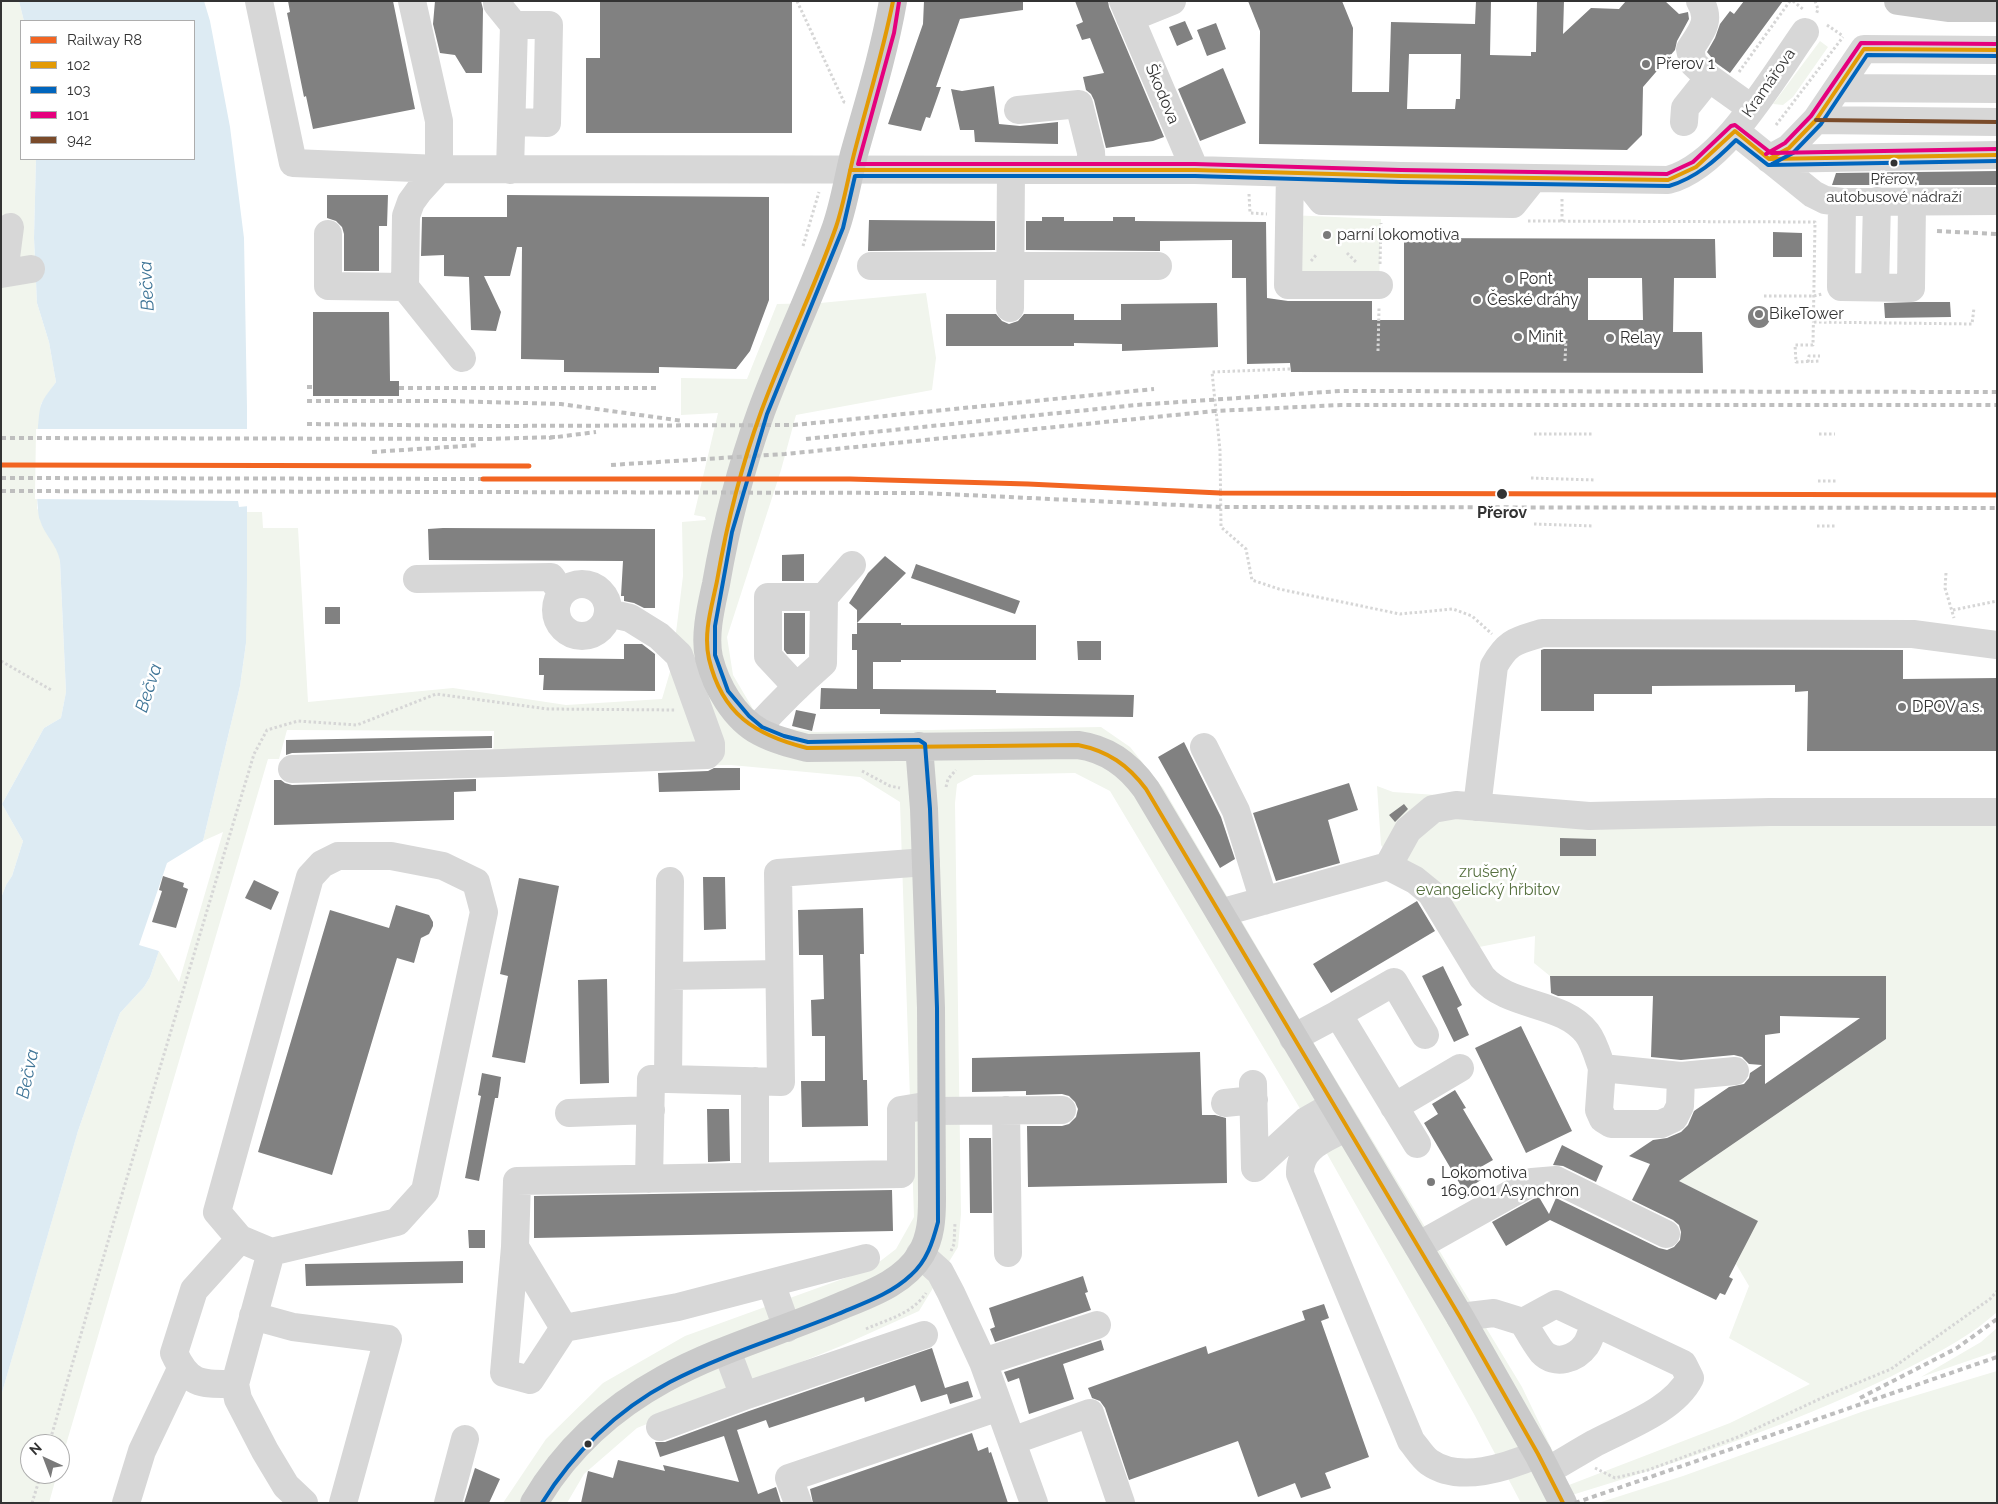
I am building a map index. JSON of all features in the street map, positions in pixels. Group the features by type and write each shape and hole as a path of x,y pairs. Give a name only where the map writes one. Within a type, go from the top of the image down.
{"main road":[{"path":"893,1 888,31 850,170 837,226 761,412 726,530 713,598 708,641 709,656 715,676 727,698 745,720 756,729 782,742 807,748 1078,745 1090,746 1109,754 1132,771 1146,789 1460,1317 1543,1463 1563,1503"},
{"path":"1898,1 1948,8 1997,8"},
{"path":"534,1503 562,1462 607,1417 635,1396 665,1378 886,1286 903,1275 920,1254 927,1239 932,1220 931,1008 924,809 919,746"}],"street":[{"path":"259,1 293,163 510,170 1195,170 1295,173 1288,286 1379,285"},
{"path":"412,1 439,121 439,169 411,202 406,216 405,287 462,358"},
{"name":"Škodova","path":"1172,1 1126,10 1195,170"},
{"path":"1700,1 1706,16 1704,28 1690,49 1693,63 1717,84 1751,108"},
{"path":"506,14 549,25 547,123 512,122 510,170"},
{"name":"Kramářova","path":"1295,173 1533,179 1668,180 1678,178 1701,163 1736,131 1751,108 1815,28"},
{"path":"1769,159 1789,148 1816,120 1864,49 1997,50"},
{"path":"1684,122 1685,108 1717,84"},
{"path":"1838,88 1997,89"},
{"path":"1018,110 1079,104 1091,152 1092,170"},
{"path":"1816,120 1997,122"},
{"path":"1736,131 1813,194 1825,200 1842,202 1997,201"},
{"path":"1769,159 1997,155"},
{"path":"1010,308 1011,170"},
{"path":"1842,202 1841,287 1911,288 1912,202"},
{"path":"1875,287 1877,202"},
{"path":"10,227 3,273 31,269"},
{"path":"328,234 328,286 405,287"},
{"path":"871,266 1158,266"},
{"path":"756,729 777,705 823,663 824,597 852,564"},
{"path":"417,579 551,577 562,593"},
{"path":"582,583 591,585 604,596 608,604 606,622 594,634 586,637 569,634 562,628 555,613 556,604 562,593 573,585 582,583"},
{"path":"797,687 768,656 768,597 824,597"},
{"path":"292,769 703,756 711,750 711,744 679,655 658,636 630,618 608,613"},
{"path":"1477,807 1494,666 1502,652 1516,641 1542,634 1913,634 1997,645"},
{"path":"700,713 727,698"},
{"path":"1204,747 1236,811 1264,902"},
{"path":"1388,866 1408,830 1433,809 1456,805 1589,816 1770,812 1997,812"},
{"path":"338,856 391,856 443,866 476,882 484,912 425,1191 397,1222 271,1252 240,1238 216,1212 310,877 322,864 338,856"},
{"path":"649,1179 651,1079 781,1082 778,873 926,862"},
{"path":"1220,913 1388,866 1415,880 1431,893 1482,977 1489,985 1508,995 1568,1017 1580,1024 1589,1035 1602,1068 1599,1110 1603,1119 1611,1124 1661,1124 1674,1118 1680,1106 1681,1076"},
{"path":"668,1079 670,881"},
{"path":"669,976 779,974"},
{"path":"1293,1038 1394,982 1425,1035"},
{"path":"1338,1014 1417,1144"},
{"path":"1394,1107 1460,1068"},
{"path":"1602,1068 1681,1076 1735,1070"},
{"path":"754,1081 756,1177"},
{"path":"1225,1103 1254,1092 1255,1168 1306,1121 1340,1116"},
{"path":"866,1258 678,1307 564,1328 530,1380 504,1373 517,1181 901,1174 901,1110 931,1108 990,1118 1062,1110"},
{"path":"569,1113 651,1110"},
{"path":"1340,1116 1303,1156 1300,1164 1300,1174 1412,1441 1428,1461 1449,1470 1470,1472 1543,1463 1572,1456 1594,1443 1641,1421 1684,1390 1690,1378 1682,1364 1556,1304 1522,1322"},
{"path":"990,1118 1008,1253"},
{"path":"1418,1246 1532,1182 1556,1180 1666,1234"},
{"path":"235,1384 200,1384 181,1369 174,1353 194,1290 240,1238"},
{"path":"514,1247 564,1328"},
{"path":"271,1252 235,1384 238,1399 265,1451 286,1486 304,1503"},
{"path":"920,1254 940,1272 983,1362 1034,1503"},
{"path":"771,1283 787,1328"},
{"path":"1460,1317 1494,1314 1522,1322 1543,1352 1551,1358 1562,1360 1574,1356 1586,1345 1595,1323"},
{"path":"253,1316 293,1327 388,1339 343,1503"},
{"path":"983,1362 1097,1325"},
{"path":"660,1427 744,1396 924,1335"},
{"path":"727,1351 744,1396"},
{"path":"126,1503 142,1451 181,1369"},
{"path":"798,1503 789,1478 999,1407"},
{"path":"1012,1441 1090,1413 1121,1503"},
{"path":"448,1503 465,1440"}],"path":[{"path":"797,1 844,102 867,107"},
{"path":"1717,84 1790,1"},
{"path":"1815,28 1843,36"},
{"path":"1562,198 1562,222"},
{"path":"1524,221 1815,222 1813,345 1795,345 1796,362 1820,361"},
{"path":"1764,296 1814,296"},
{"path":"1813,322 1972,324 1974,308"},
{"path":"1565,361 1566,339"},
{"path":"1808,362 1809,356 1820,356"},
{"path":"1290,369 1212,372 1215,382 1220,450 1221,527 1246,549 1252,580 1279,589 1400,614 1453,610 1472,616 1491,632 1502,652"},
{"path":"1534,434 1594,434"},
{"path":"1819,434 1835,434"},
{"path":"1531,478 1595,480"},
{"path":"1818,481 1837,481"},
{"path":"1534,524 1593,526"},
{"path":"1817,526 1835,526"},
{"path":"1946,574 1945,588 1955,621 1951,638"},
{"path":"1953,610 1997,601"},
{"path":"1,661 53,691"},
{"path":"945,791 948,779 954,771 962,766"},
{"path":"863,1330 901,1315 914,1307 923,1298 940,1272 954,1244 955,1218"},
{"path":"1572,1456 1615,1478 1648,1470 1738,1437 1826,1396 1891,1369 1990,1299 1997,1291"},
{"path":"32,1503 37,1484"}],"green space":[{"path":"1,1 19,1 24,20 20,20 20,160 36,160 34,238 37,303 49,342 56,382 41,404 37,508 58,550 60,561 66,692 61,718 44,728 2,804 23,841 12,876 1,898"},
{"path":"1820,41 1828,47 1793,97 1783,105 1773,104"},
{"path":"1289,215 1381,219 1379,285 1288,285"},
{"name":"zrušený evangelický hřbitov","path":"926,293 936,358 932,390 796,415 781,470 727,637 733,675 753,709 776,727 815,732 1101,727 1130,747 1163,788 1319,1052 1522,1387 1569,1485 1730,1423 1810,1384 1729,1338 1749,1286 1736,1264 1757,1221 1679,1181 1886,1039 1886,976 1550,976 1534,963 1535,936 1469,949 1455,956 1381,845 1377,786 1393,792 1580,805 1997,805 1997,1312 1972,1332 1932,1356 1851,1395 1773,1427 1653,1470 1572,1495 1575,1503 1521,1503 1474,1414 1326,1152 1110,791 1075,773 974,775 957,784 955,803 961,1214 958,1247 919,1311 841,1346 637,1428 584,1474 567,1503 503,1503 546,1439 603,1383 685,1336 870,1269 896,1249 914,1217 900,802 860,777 731,765 493,768 494,731 287,730 279,759 268,759 69,1434 20,1434 20,1484 54,1484 49,1503 1,1503 1,1396 78,1131 120,1013 144,987 150,977 159,951 179,982 223,832 203,841 240,686 246,643 246,512 262,512 263,528 298,528 308,702 453,688 566,705 662,699 672,665 683,576 682,522 706,520 705,517 694,515 718,413 681,415 681,378 747,379 777,304 820,303"},
{"path":"1997,1328 1997,1351 1921,1377 1981,1342"},
{"path":"1997,1371 1997,1503 1598,1503 1683,1476 1864,1411"}],"water":[{"name":"Bečva","path":"19,1 204,1 210,21 230,127 244,238 247,408 246,643 240,686 203,841 167,863 139,945 159,951 150,977 144,987 120,1013 109,1042 78,1131 1,1396 1,898 12,876 23,841 2,804 44,728 61,718 66,692 60,561 40,520 37,498 39,414 42,402 56,382 49,342 37,303 34,238 36,160 195,160 195,20 24,20"}],"pier":[{"path":"36,429 250,429 249,506 239,507 238,501 35,499"}],"building":[{"path":"288,1 393,1 415,109 313,129 306,96 304,97 287,13 290,12"},
{"path":"435,1 481,1 483,9 482,73 466,73 455,55 440,53 433,24"},
{"path":"600,1 792,1 792,133 586,133 586,58 600,58"},
{"path":"924,1 1023,1 1023,10 960,19 936,87 941,87 930,118 926,117 921,131 888,124 923,24"},
{"path":"1075,1 1108,1 1164,137 1153,141 1106,148 1094,100 1086,90 1083,77 1104,73 1090,38 1082,40 1076,25 1083,22"},
{"path":"1248,1 1342,1 1353,28 1352,92 1389,92 1391,22 1475,24 1476,1 1491,1 1490,55 1531,56 1531,52 1536,52 1537,1 1564,1 1563,34 1591,8 1619,9 1626,1 1665,1 1679,14 1688,12 1689,19 1677,41 1675,50 1643,87 1642,135 1627,150 1259,144 1260,31","holes":["1409,54 1461,54 1460,99 1456,99 1455,109 1407,109"]},
{"path":"1744,1 1783,1 1730,73 1716,63 1707,52 1720,24 1730,11 1734,14"},
{"path":"1185,21 1193,39 1177,46 1169,27"},
{"path":"1216,23 1226,49 1207,56 1197,30"},
{"path":"1223,68 1246,123 1200,141 1178,89"},
{"path":"994,86 999,124 1020,126 1058,122 1058,144 975,142 974,130 960,130 951,89 962,91"},
{"path":"1997,171 1997,185 1832,185 1836,173"},
{"path":"327,195 388,195 387,226 379,226 379,271 344,271 344,234 342,227 336,221 327,218"},
{"path":"507,195 769,197 769,300 750,351 736,369 659,367 659,373 564,372 564,360 521,359 522,247 517,247 510,276 484,276 501,312 496,331 471,330 469,277 444,276 444,255 421,256 422,217 507,217"},
{"path":"1042,217 1064,217 1064,221 1113,221 1113,217 1135,217 1135,221 1266,222 1267,298 1288,301 1372,301 1372,320 1404,320 1404,238 1715,239 1716,278 1674,278 1673,332 1702,332 1703,373 1291,372 1290,363 1247,364 1246,278 1232,278 1232,240 1160,241 1160,251 1026,250 1026,221 1042,221","holes":["1588,278 1642,278 1643,320 1588,320"]},
{"path":"869,220 995,221 995,250 868,251"},
{"path":"1773,232 1802,233 1802,257 1773,257"},
{"path":"1950,302 1951,317 1885,318 1884,303"},
{"path":"1217,303 1218,347 1122,351 1122,344 1074,343 1074,346 946,346 946,314 996,314 1002,321 1009,324 1018,321 1024,314 1074,314 1074,320 1121,320 1121,304"},
{"name":"BikeTower","path":"1759,306 1769,313 1770,317 1763,327 1759,328 1749,321 1748,317 1755,307"},
{"path":"313,312 389,312 390,381 399,381 399,396 313,396"},
{"path":"428,529 655,529 655,608 644,608 624,601 624,596 621,596 623,561 429,560"},
{"path":"804,554 804,581 782,581 782,555"},
{"path":"885,556 906,573 857,623 857,610 849,603 868,573"},
{"path":"916,564 1020,601 1015,614 911,578"},
{"path":"325,607 340,607 340,624 325,624"},
{"path":"784,613 805,613 805,654 787,654 784,650"},
{"path":"857,623 901,623 901,625 1036,625 1036,660 901,660 901,662 873,662 873,689 996,690 996,693 1134,695 1133,717 880,714 880,709 820,709 821,688 857,689 857,650 852,650 852,634 857,634"},
{"path":"1077,641 1101,641 1101,660 1078,660"},
{"path":"624,644 642,644 655,654 655,691 543,690 544,675 539,675 539,658 624,659"},
{"path":"1541,650 1903,650 1903,679 1997,678 1997,751 1807,751 1808,691 1795,692 1795,685 1652,686 1652,694 1594,694 1594,711 1541,711"},
{"path":"796,710 816,714 812,731 792,726"},
{"path":"492,736 492,748 292,753 286,755 286,740"},
{"path":"1184,742 1221,817 1235,859 1220,868 1158,757"},
{"path":"714,768 740,768 740,790 659,792 658,773 708,771"},
{"path":"476,779 476,791 454,792 454,820 274,825 274,780 281,780 292,785"},
{"path":"1349,783 1358,810 1328,820 1340,863 1276,881 1253,813"},
{"path":"1404,804 1408,809 1395,822 1389,815"},
{"path":"1560,838 1596,839 1596,856 1560,856"},
{"path":"163,876 184,883 183,887 188,889 176,928 152,922 162,891 159,890"},
{"path":"703,877 725,877 726,929 704,930"},
{"path":"519,878 559,886 525,1063 492,1057 508,976 500,974"},
{"path":"254,880 279,892 271,910 245,898"},
{"path":"1417,901 1435,931 1331,993 1313,964"},
{"path":"396,905 429,915 433,926 429,934 421,938 414,963 397,958 332,1175 258,1152 330,910 389,928"},
{"path":"863,908 864,954 860,954 863,1080 867,1080 868,1126 802,1127 801,1081 825,1081 825,1036 812,1036 811,1000 824,999 823,955 799,955 798,910"},
{"path":"1443,966 1462,1005 1457,1008 1469,1035 1454,1042 1422,976"},
{"path":"1550,976 1886,976 1886,1039 1679,1181 1758,1221 1729,1277 1733,1279 1725,1295 1720,1293 1716,1300 1550,1220 1506,1246 1492,1222 1537,1197 1539,1197 1549,1214 1556,1198 1659,1248 1667,1250 1674,1247 1680,1240 1681,1232 1679,1225 1673,1220 1632,1200 1650,1164 1629,1156 1653,1140 1667,1138 1681,1132 1688,1125 1694,1111 1729,1087 1744,1084 1749,1078 1750,1073 1762,1065 1749,1064 1742,1057 1734,1055 1681,1060 1651,1057 1653,996 1558,996 1551,993","holes":["1780,1016 1860,1018 1765,1084 1765,1035 1780,1033"]},
{"path":"607,979 609,1083 580,1084 578,980"},
{"path":"1521,1026 1572,1131 1526,1153 1475,1048"},
{"path":"1200,1052 1202,1115 1215,1115 1226,1118 1227,1183 1028,1187 1027,1126 1062,1126 1069,1124 1076,1117 1078,1109 1075,1102 1069,1096 1062,1094 1026,1095 1026,1091 972,1092 972,1058"},
{"path":"482,1073 501,1077 498,1098 495,1098 479,1181 465,1178 481,1096 478,1095"},
{"path":"1455,1090 1466,1108 1463,1109 1493,1160 1479,1168 1484,1178 1464,1191 1424,1123 1438,1114 1432,1104"},
{"path":"707,1109 729,1109 730,1161 708,1162"},
{"path":"969,1138 991,1138 992,1213 970,1213"},
{"path":"1562,1145 1603,1166 1596,1182 1563,1166 1553,1165"},
{"path":"892,1190 893,1231 534,1238 534,1196"},
{"path":"468,1230 485,1230 485,1248 469,1248"},
{"path":"463,1261 463,1283 306,1286 305,1264"},
{"path":"1083,1276 1088,1292 1085,1293 1091,1310 995,1342 990,1329 995,1327 989,1308"},
{"path":"1324,1304 1329,1318 1321,1321 1369,1457 1325,1473 1331,1488 1301,1498 1295,1483 1258,1497 1238,1441 1129,1480 1105,1408 1100,1401 1092,1398 1088,1388 1206,1346 1208,1354 1305,1320 1302,1311"},
{"path":"1101,1340 1104,1350 1063,1364 1074,1399 1029,1414 1019,1378 1008,1382 1004,1372"},
{"path":"932,1348 945,1388 968,1381 973,1397 950,1404 947,1394 921,1402 915,1385 865,1402 864,1397 769,1428 766,1420 737,1430 758,1494 776,1487 781,1503 581,1503 588,1471 613,1478 618,1460 665,1471 663,1465 739,1482 724,1436 660,1457 655,1442 665,1442"},
{"path":"972,1433 978,1451 988,1447 989,1453 991,1452 1008,1503 813,1503 810,1489"},
{"path":"475,1468 500,1479 489,1503 464,1503"}],"railway":[{"path":"1937,231 1997,234"},
{"path":"307,387 313,387"},
{"path":"399,388 660,388"},
{"path":"307,424 488,426 794,425 1154,389"},
{"path":"806,439 1136,405 1340,391 1997,392"},
{"path":"307,401 449,401 561,404 683,421"},
{"path":"611,465 785,454 1215,411 1341,405 1997,405"},
{"path":"549,438 596,432"},
{"path":"1,438 488,439 556,437"},
{"path":"372,452 479,445"},
{"path":"1,478 483,479"},
{"path":"1,491 923,493 1221,507 1997,508"},
{"path":"1860,1398 1957,1348 1997,1319"},
{"path":"1575,1503 1997,1357"}],"rail line":[{"name":"R8","path":"1,465 529,466"},
{"name":"R8","path":"483,479 850,479 1028,484 1220,493 1997,495"}],"transit line":[{"name":"102","path":"893,1 880,59 836,227 761,412 735,495 725,538 707,639 709,659 722,694 732,708 757,729 788,743 807,748 1078,745 1108,755 1132,773 1146,789 1460,1317 1538,1454 1563,1503"},
{"name":"101","path":"899,2 894,33 858,164 1195,164 1401,170 1667,174 1693,162 1731,126 1735,125 1771,153 1997,149"},
{"name":"101","path":"1766,154 1785,143 1811,116 1861,43 1997,44"},
{"name":"102","path":"1769,159 1789,148 1816,120 1864,49 1997,50"},
{"name":"103","path":"1772,164 1793,153 1821,124 1867,55 1997,56"},
{"name":"942","path":"1816,120 1997,122"},
{"name":"102","path":"850,170 1195,170 1401,176 1668,180 1696,167 1735,131 1769,159 1997,155"},
{"name":"103","path":"542,1503 582,1450 614,1419 651,1393 690,1372 867,1302 895,1288 917,1269 925,1257 938,1222 937,1008 930,809 925,744 919,740 808,742 784,736 762,727 749,716 728,691 715,655 715,626 732,532 767,414 843,228 855,176 1195,176 1401,182 1669,186 1679,183 1705,168 1736,140 1768,165 1997,161"}],"place":[{"name":"Přerov 1","path":"1646,64"},
{"name":"Přerov, autobusové nádraží","path":"1894,163"},
{"name":"parní lokomotiva","path":"1327,235"},
{"name":"Pont","path":"1509,279"},
{"name":"České dráhy","path":"1477,300"},
{"name":"BikeTower","path":"1759,314"},
{"name":"Minit","path":"1518,337"},
{"name":"Relay","path":"1610,338"},
{"name":"Přerov","path":"1502,494"},
{"name":"DPOV a.s.","path":"1902,707"},
{"name":"Lokomotiva 169.001 Asynchron","path":"1431,1182"}]}
